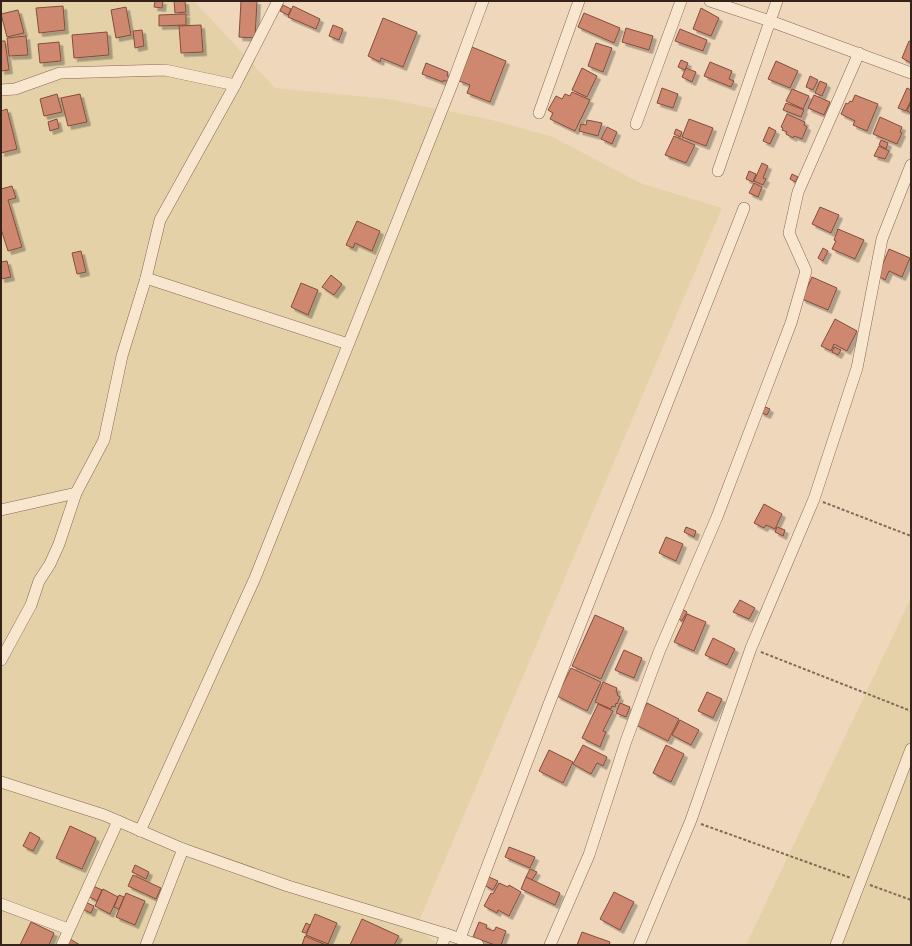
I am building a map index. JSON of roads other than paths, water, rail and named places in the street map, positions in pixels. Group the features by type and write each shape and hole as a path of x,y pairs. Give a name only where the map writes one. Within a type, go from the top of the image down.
{"street":[{"path":"1,660 31,605 39,581 50,564 59,544 76,493 104,440 122,356 146,278 160,220 235,85 278,1"},
{"path":"140,831 255,578 453,82 483,1"},
{"path":"538,113 579,1"},
{"path":"636,124 681,1"},
{"path":"710,1 911,72"},
{"path":"718,171 777,1"},
{"path":"550,945 589,855 626,741 659,652 717,517 792,323 806,271 789,234 798,192 859,53"},
{"path":"1,90 15,89 60,72 165,70 235,85"},
{"path":"639,945 691,820 751,648 814,499 856,368 882,239 911,165"},
{"path":"460,938 544,718 744,208"},
{"path":"146,278 348,344"},
{"path":"1,510 76,493"},
{"path":"836,945 911,749"},
{"path":"1,782 104,815 183,849 288,886 460,938 478,945"},
{"path":"62,945 68,928 118,821"},
{"path":"146,945 183,849"},
{"path":"1,904 68,928"},
{"path":"442,945 446,934"}]}
